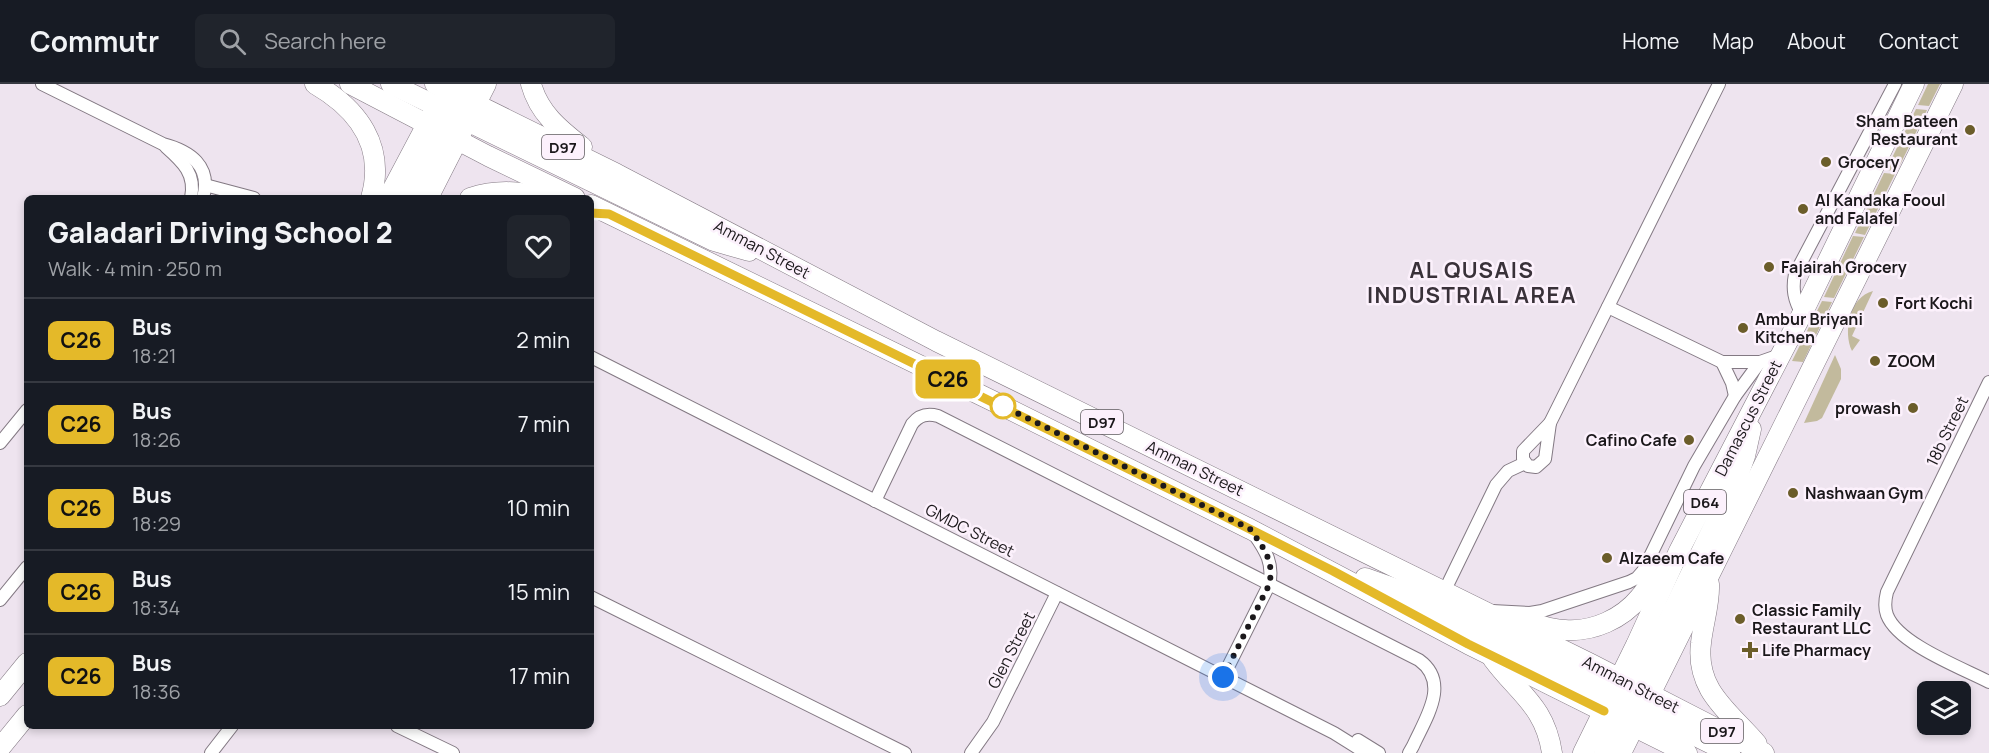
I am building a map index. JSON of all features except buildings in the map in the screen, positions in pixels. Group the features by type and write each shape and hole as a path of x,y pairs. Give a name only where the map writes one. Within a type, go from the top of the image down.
{"main road":[{"path":"315,84 348,107 363,126 374,156 375,171 371,195"},
{"name":"D97","path":"350,84 442,133 569,195"},
{"path":"391,84 454,98 714,241 733,248 771,253"},
{"path":"429,195 442,133 454,98 486,84"},
{"path":"531,84 537,101 560,130 617,174"},
{"name":"Damascus Street","path":"1621,753 1627,702 1679,551 1802,314 1914,84"},
{"name":"Damascus Street","path":"1582,753 1627,702 1709,577 1953,84"},
{"name":"Amman Street","path":"454,98 617,174 936,341 1505,622 1627,702 1688,753"},
{"path":"390,195 442,133"},
{"path":"410,195 442,133"},
{"path":"482,195 507,191 533,195"},
{"name":"Amman Street","path":"600,214 991,400 1333,571 1490,655 1627,702 1764,753"},
{"path":"1604,753 1737,478 1748,445 1752,412"},
{"path":"1505,622 1527,622 1564,630 1598,626 1629,609 1666,562 1679,551"},
{"path":"1333,571 1375,581 1407,593 1730,753"},
{"path":"1709,577 1708,607 1700,648 1704,679 1722,707 1764,753"},
{"path":"1490,655 1538,711 1548,730 1552,753"},
{"path":"0,696 24,667"},
{"path":"0,748 24,719"}],"street":[{"path":"42,84 163,144 180,149 195,160 204,176 203,195"},
{"path":"1550,423 1525,447 1522,455 1528,466 1536,467 1543,463 1550,423 1719,84"},
{"path":"1802,314 1794,297 1793,282 1796,274 1895,84"},
{"path":"163,144 185,165 193,185 191,195"},
{"path":"205,185 243,195"},
{"path":"1608,307 1722,362 1760,362 1780,355"},
{"name":"GMDC Street","path":"594,359 1334,733 1366,753"},
{"path":"1722,362 1732,383 1735,396"},
{"path":"1481,610 1536,612 1637,578 1643,571 1694,466 1735,396 1760,362"},
{"name":"18b Street","path":"1989,382 1887,592 1885,601 1887,616 1902,635 1924,650 1989,682"},
{"path":"0,443 24,414"},
{"path":"875,501 912,424 920,416 933,414 1124,509 1425,665 1434,678 1435,693 1409,753"},
{"path":"1444,592 1496,485 1508,471 1525,463"},
{"path":"1223,677 1272,575 1267,552 1250,529"},
{"path":"0,600 24,571"},
{"name":"Glen Street","path":"971,753 993,722 1058,593"},
{"path":"594,598 905,753"},
{"name":"Glen Street","path":"984,753 993,722"},
{"path":"211,753 230,729"},
{"path":"403,729 453,753"},
{"name":"GMDC Street","path":"1334,733 1357,740 1379,753"}],"shaded area":[{"path":"1928,84 1940,84 1929,106 1918,105"},
{"path":"1916,109 1927,110 1897,171 1886,170"},
{"path":"1884,173 1895,174 1865,235 1855,233"},
{"path":"1853,236 1864,237 1834,298 1824,297"},
{"path":"1873,291 1852,336 1860,340 1852,351 1848,334 1850,316 1858,300"},
{"path":"1822,301 1832,302 1803,362 1792,361"},
{"path":"1835,355 1841,369 1841,379 1822,418 1804,423"}],"bus line":[{"name":"C26","path":"594,214 609,214 1001,405 1333,571 1468,644 1604,711"}],"place":[{"name":"Sham Bateen Restaurant","path":"1970,130"},
{"name":"Grocery","path":"1826,162"},
{"name":"Al Kandaka Fooul and Falafel","path":"1803,209"},
{"name":"Fajairah Grocery","path":"1769,267"},
{"name":"Fort Kochi","path":"1883,303"},
{"name":"Ambur Briyani Kitchen","path":"1743,328"},
{"name":"ZOOM","path":"1875,361"},
{"name":"prowash","path":"1913,408"},
{"name":"Cafino Cafe","path":"1689,440"},
{"name":"Nashwaan Gym","path":"1793,493"},
{"name":"Alzaeem Cafe","path":"1607,558"},
{"name":"Classic Family Restaurant LLC","path":"1740,619"},
{"name":"Life Pharmacy","path":"1750,650"}],"district":[{"name":"AL QUSAIS INDUSTRIAL AREA","path":"1472,282"}],"route":[{"path":"1003,406 1001,405 1250,529 1267,552 1272,575 1223,677"}]}
